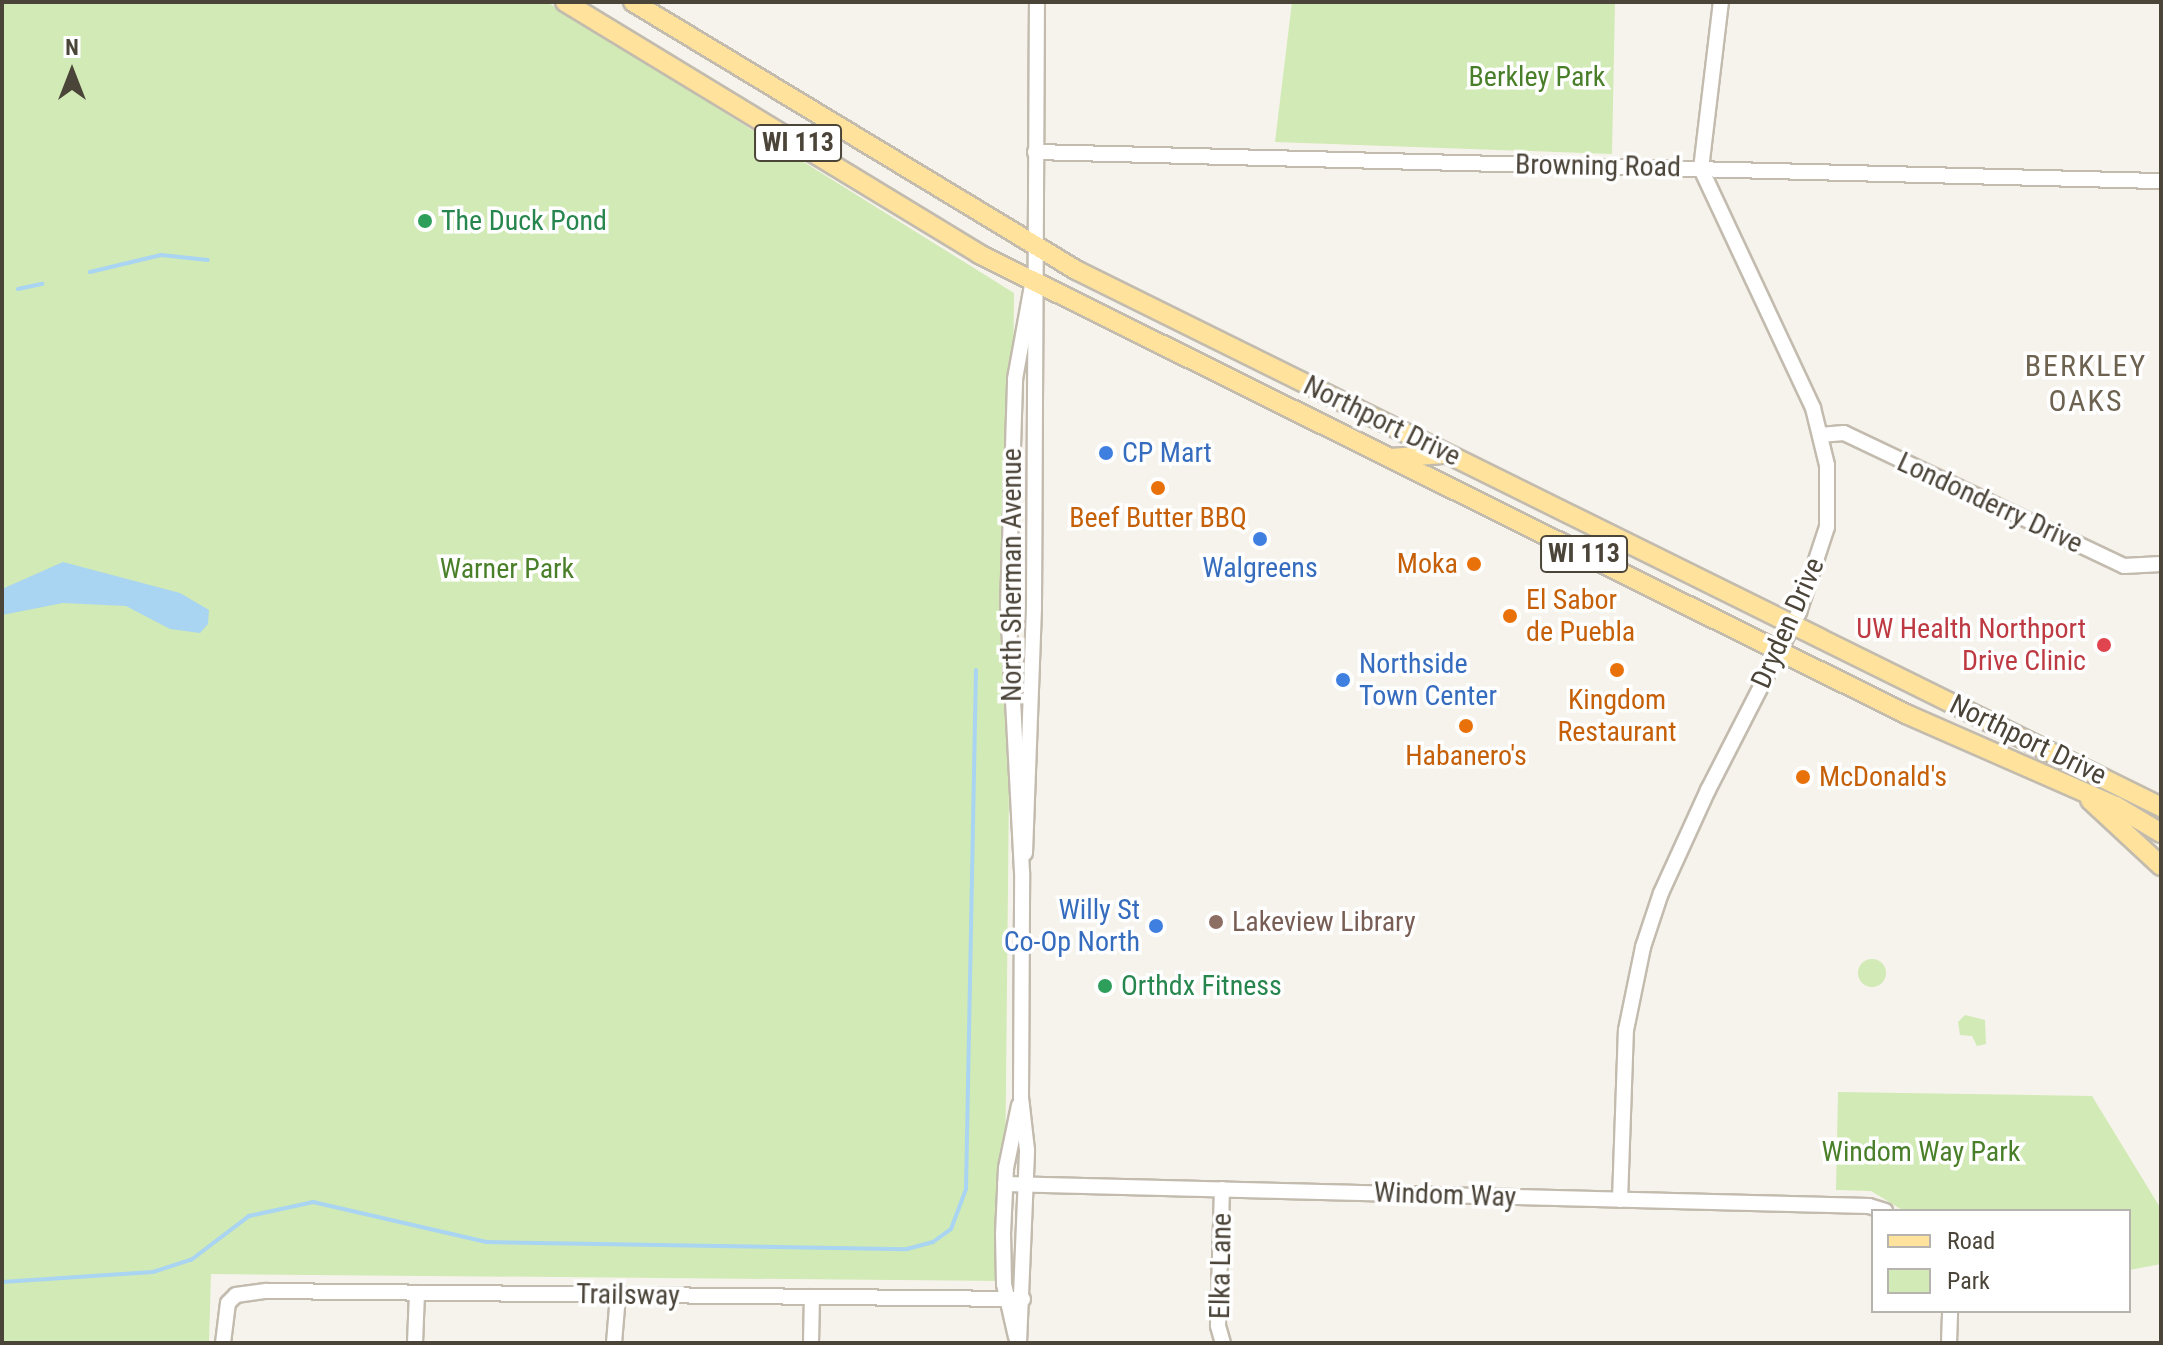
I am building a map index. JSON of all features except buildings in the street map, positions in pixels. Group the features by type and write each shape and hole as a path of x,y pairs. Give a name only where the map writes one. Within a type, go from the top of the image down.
{"main road":[{"name":"Northport Drive","path":"565,2 928,224 1033,280 1906,714 2079,790 2161,833"},
{"name":"Northport Drive","path":"633,2 1033,244 1241,353 2158,805"},
{"path":"1391,458 1418,453 1453,455"},
{"name":"WI 113","path":"2079,790 2161,866"}],"street":[{"name":"North Sherman Avenue","path":"1022,872 1030,822 1034,619 1033,244 1037,2"},
{"path":"1701,169 1721,2"},
{"name":"Browning Road","path":"1035,152 2161,181"},
{"name":"Dryden Drive","path":"1620,1200 1626,1030 1643,947 1661,893 1792,623 1827,527 1827,465 1820,435 1795,368 1701,169"},
{"name":"North Sherman Avenue","path":"1018,1343 1023,1299 1027,1184 1021,1097 1022,872 1009,654 1009,520 1015,379 1033,280"},
{"name":"Londonderry Drive","path":"1820,435 1844,433 2124,566 2161,564"},
{"name":"North Sherman Avenue","path":"1018,1343 1007,1298 1005,1184 1021,1097"},
{"name":"Windom Way","path":"1005,1184 1869,1206 1879,1209"},
{"name":"Elka Lane","path":"1222,1189 1218,1326 1223,1343"},
{"name":"Trailsway","path":"223,1343 225,1314 235,1297 287,1290 1023,1299"},
{"path":"415,1343 417,1293"},
{"path":"614,1343 618,1295"},
{"path":"811,1343 812,1297"},
{"path":"1949,1343 1950,1313"}],"green space":[{"name":"Warner Park","path":"2,2 547,2 1014,293 1004,1281 211,1274 209,1343 2,1343"},
{"name":"Berkley Park","path":"1292,2 1615,2 1612,154 1275,142"},
{"path":"1872,959 1882,963 1886,973 1882,983 1872,987 1862,983 1858,973 1862,963"},
{"path":"1965,1015 1985,1020 1986,1044 1977,1046 1972,1036 1960,1035 1958,1022"},
{"name":"Windom Way Park","path":"1838,1092 2092,1096 2161,1209 2161,1264 2131,1270 2131,1209 1901,1209 1871,1191 1836,1190"}],"water":[{"path":"63,562 180,593 209,610 208,624 200,633 170,629 126,606 63,603 2,615 2,589"}],"waterway":[{"path":"90,272 161,255 208,260"},
{"path":"18,289 42,284"},
{"path":"2,1282 153,1272 191,1260 249,1216 313,1202 486,1242 907,1249 933,1242 951,1229 966,1189 976,670"}],"place":[{"name":"The Duck Pond","path":"425,221"},
{"name":"CP Mart","path":"1106,453"},
{"name":"Beef Butter BBQ","path":"1158,488"},
{"name":"Walgreens","path":"1260,539"},
{"name":"Moka","path":"1474,564"},
{"name":"El Sabor de Puebla","path":"1510,616"},
{"name":"UW Health Northport Drive Clinic","path":"2104,645"},
{"name":"Kingdom Restaurant","path":"1617,670"},
{"name":"Northside Town Center","path":"1343,680"},
{"name":"Habanero's","path":"1466,726"},
{"name":"McDonald's","path":"1803,777"},
{"name":"Lakeview Library","path":"1216,922"},
{"name":"Willy St Co-Op North","path":"1156,926"},
{"name":"Orthdx Fitness","path":"1105,986"}],"district":[{"name":"BERKLEY OAKS","path":"2086,383"}]}
